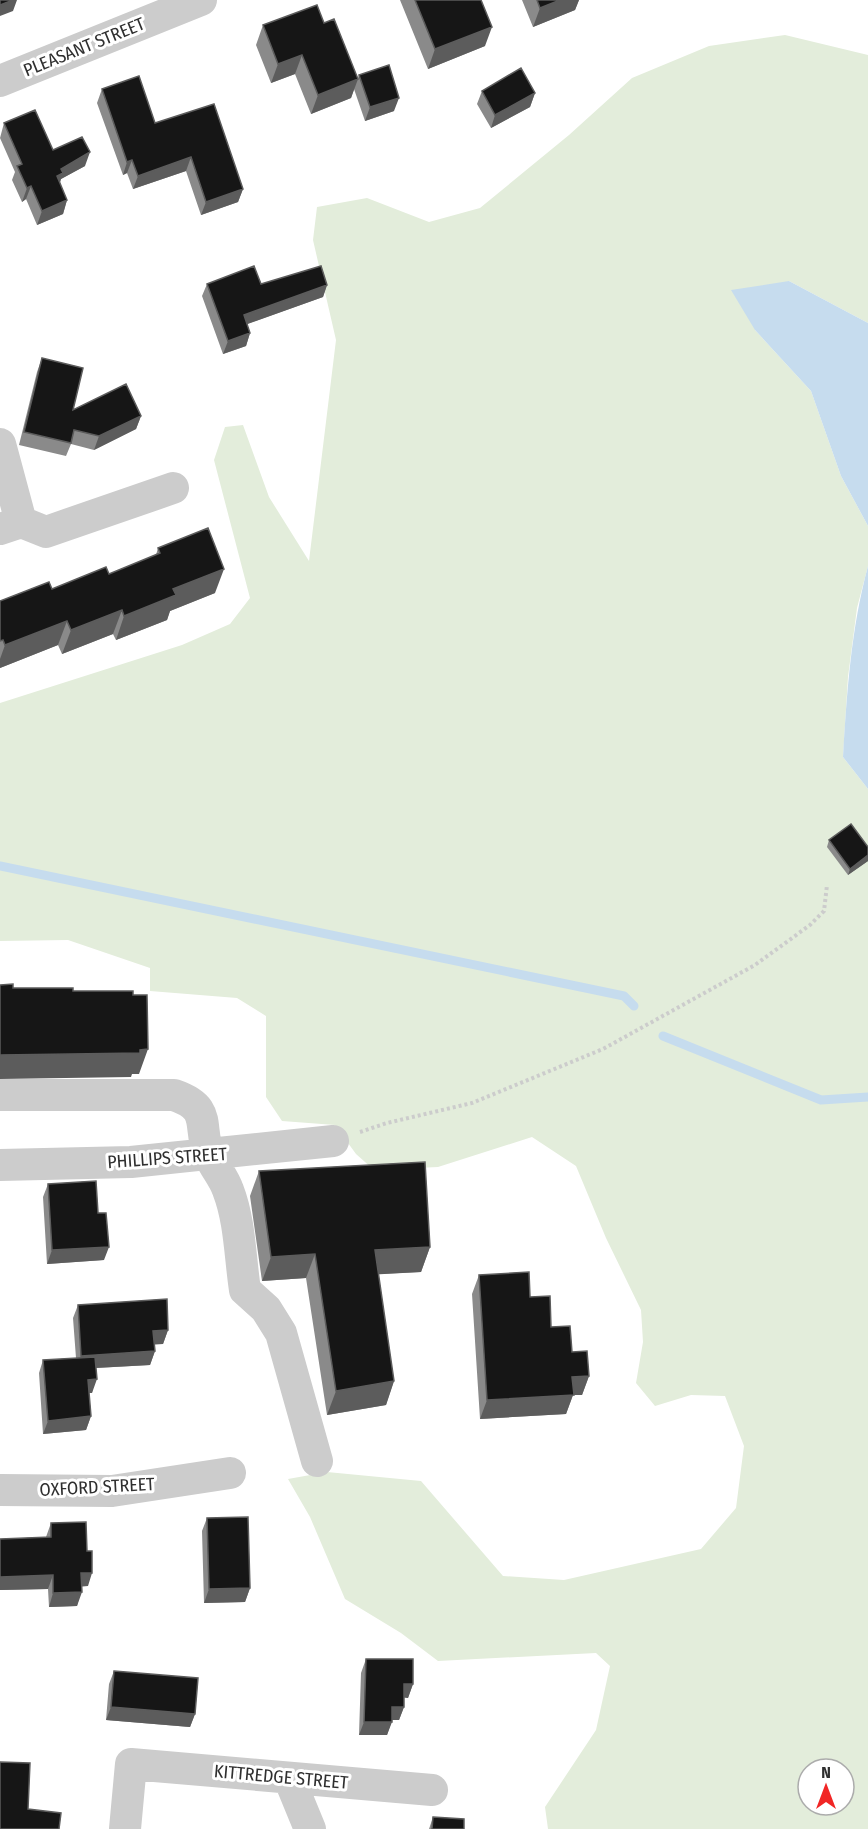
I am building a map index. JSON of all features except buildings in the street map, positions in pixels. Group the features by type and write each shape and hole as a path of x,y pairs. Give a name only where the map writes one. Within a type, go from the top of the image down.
{"street":[{"name":"PLEASANT STREET","path":"0,81 201,0"},
{"path":"0,444 10,526 46,532 173,488"},
{"path":"0,1095 174,1095 190,1101 202,1115 209,1155 228,1187 245,1290 266,1309 281,1333 317,1461"},
{"name":"PHILLIPS STREET","path":"0,1165 131,1162 333,1141"},
{"name":"OXFORD STREET","path":"0,1490 112,1491 230,1473"},
{"name":"KITTREDGE STREET","path":"125,1829 131,1764 432,1790"},
{"path":"289,1778 310,1829"}],"path":[{"path":"333,1141 387,1123 472,1103 603,1049 755,965 810,925 824,911 827,885"}],"green space":[{"path":"785,35 868,55 868,323 789,281 755,330 811,391 841,476 868,526 868,566 857,608 848,677 843,757 868,789 868,1829 548,1829 545,1807 596,1730 610,1666 596,1653 438,1661 401,1633 345,1599 310,1517 288,1479 327,1472 421,1481 503,1576 564,1580 701,1549 736,1508 744,1446 725,1396 691,1395 655,1406 636,1383 643,1342 641,1310 606,1238 576,1166 532,1137 438,1167 374,1170 356,1154 335,1125 282,1121 266,1097 266,1016 237,998 150,991 150,968 68,940 0,941 0,703 182,645 230,624 250,598 214,460 225,427 243,425 269,497 309,561 336,340 313,240 317,207 367,198 429,222 480,208 569,135 632,78 709,46"}],"water":[{"path":"789,281 868,323 868,526 841,476 811,391 755,330 731,290"},
{"path":"868,566 868,789 843,757 848,685 857,613"}],"waterway":[{"path":"0,866 624,996 634,1006"},
{"path":"663,1036 821,1100 868,1097"}]}
